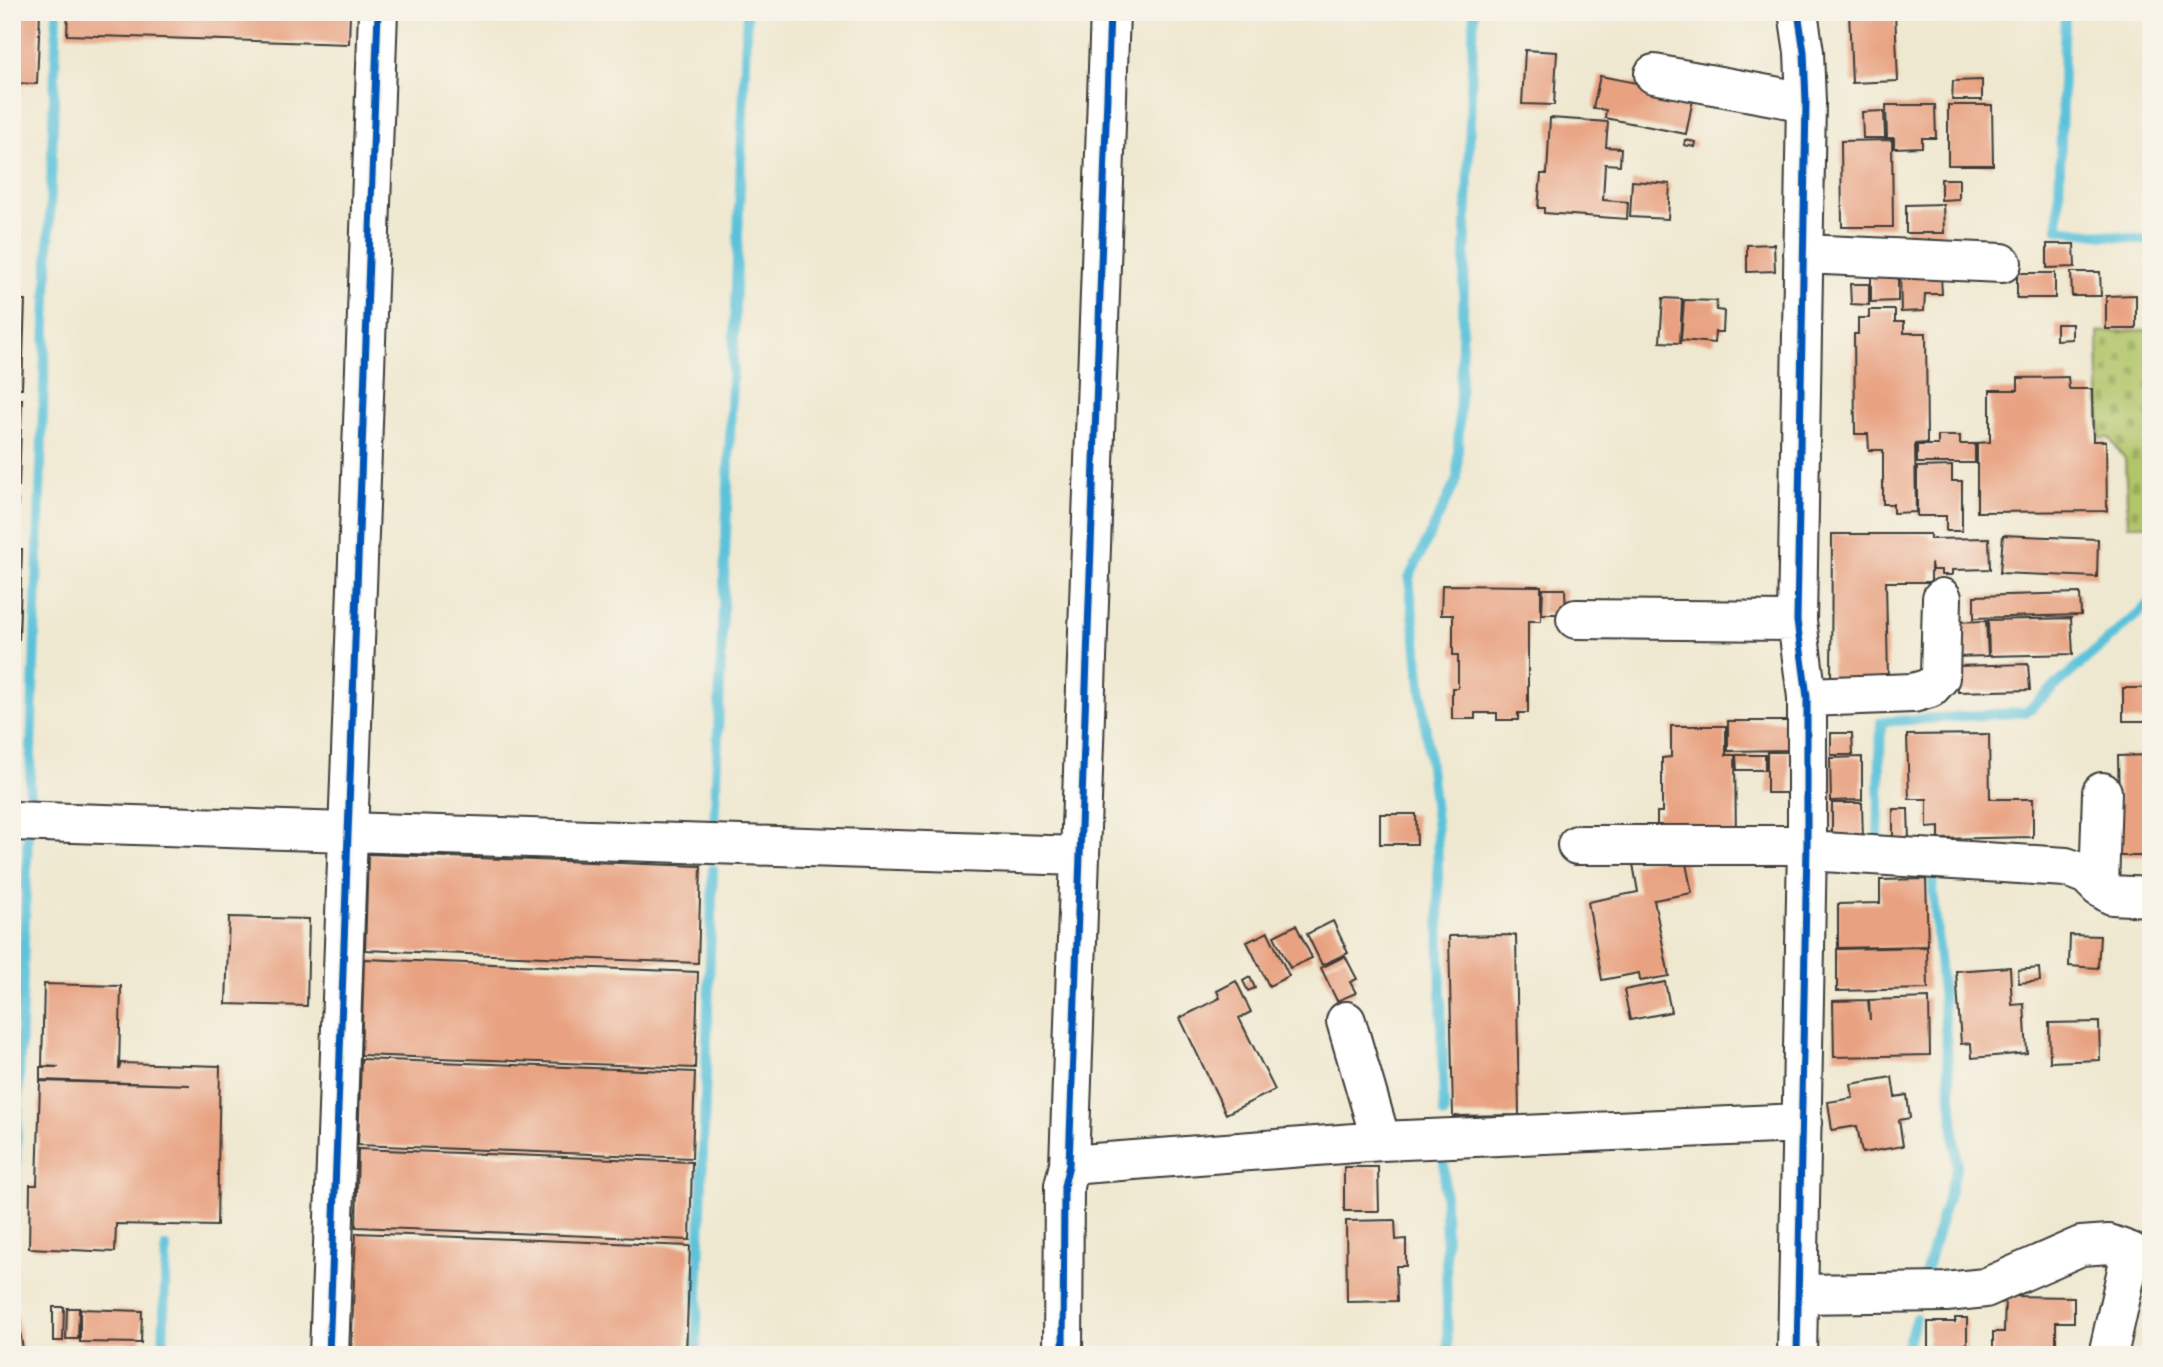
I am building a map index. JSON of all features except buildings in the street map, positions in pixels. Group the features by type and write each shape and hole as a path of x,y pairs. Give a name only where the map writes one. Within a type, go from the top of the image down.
{"street":[{"path":"329,1355 378,12"},
{"path":"1063,1355 1064,1186 1069,1165 1110,12"},
{"path":"1797,1355 1807,848 1807,697 1797,621 1806,102 1804,52 1798,12"},
{"path":"1654,74 1806,102"},
{"path":"1803,254 2002,263"},
{"path":"1807,697 1913,693 1930,688 1940,677 1942,598"},
{"path":"1576,619 1797,621"},
{"path":"2099,887 2102,792"},
{"path":"12,821 1080,856"},
{"path":"1577,845 1807,848 2066,867 2087,875 2112,895 2151,897"},
{"path":"1346,1021 1381,1141"},
{"path":"1069,1165 1381,1141 1802,1123"},
{"path":"1798,1294 1985,1289 2081,1246 2109,1244 2131,1252 2108,1355"}],"green space":[{"path":"2151,330 2151,525 2128,525 2125,459 2109,438 2100,438 2098,332"}],"waterway":[{"path":"29,808 57,12"},
{"path":"714,832 747,12"},
{"path":"1444,1114 1437,830 1409,578 1457,479 1474,12"},
{"path":"2065,12 2058,229 2151,241"},
{"path":"1878,840 1881,722 2026,712 2151,602"},
{"path":"14,1219 28,834"},
{"path":"696,1355 713,869"},
{"path":"1923,874 1932,875 1957,1166 1923,1281"},
{"path":"1444,1160 1448,1355"},
{"path":"163,1355 166,1247"},
{"path":"1904,1355 1916,1318"}],"cycle path":[{"path":"329,1355 378,12"},
{"path":"1063,1355 1064,1186 1069,1165 1110,12"},
{"path":"1797,1355 1807,845 1807,697 1797,621 1806,102 1804,52 1798,12"}]}
